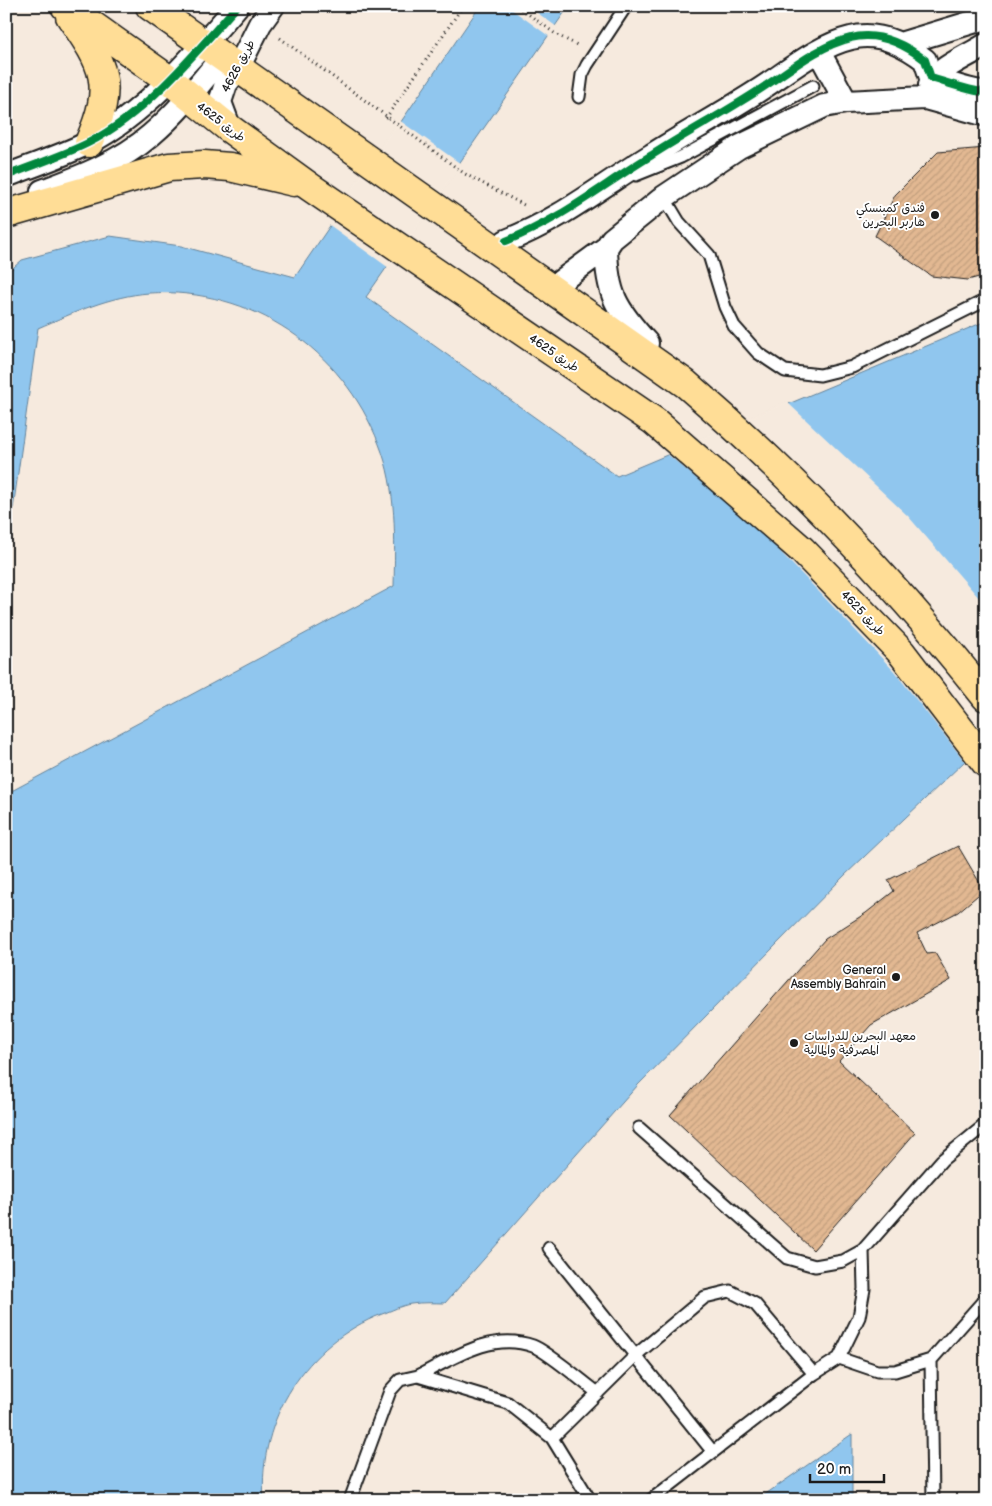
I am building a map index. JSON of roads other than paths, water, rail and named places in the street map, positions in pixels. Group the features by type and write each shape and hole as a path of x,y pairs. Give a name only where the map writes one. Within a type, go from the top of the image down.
{"main road":[{"name":"طريق 4625","path":"64,6 168,79 230,130 310,187 335,201 408,255 654,421 802,550 900,652 986,763"},
{"path":"64,6 101,67 104,101 89,143"},
{"path":"150,6 365,160 686,384 724,417 831,521 930,626 986,697"},
{"path":"6,212 169,167 204,164 230,167 310,187"}],"street":[{"name":"طريق 4626","path":"230,130 220,102 226,84 220,57 237,6"},
{"name":"طريق 4626","path":"6,176 89,143 136,112 168,79 220,57 266,15"},
{"path":"900,44 986,18"},
{"path":"506,241 553,220 652,155 698,129 819,52 851,38 874,36 900,44 925,60 928,88"},
{"path":"928,88 986,45"},
{"path":"819,52 846,102"},
{"path":"6,212 43,191 78,178 131,150 151,135 189,97 220,57"},
{"path":"561,281 609,244 664,197 758,137 824,106 957,84 974,92 986,92"},
{"path":"928,88 986,115"},
{"path":"461,226 473,225 483,228 506,241 647,343 704,385 722,406 724,417"},
{"path":"609,244 608,277 616,303 623,316 647,343"}],"lane":[{"path":"579,96 582,75 594,52 626,6"},
{"path":"609,244 630,216 711,159 816,91 681,157 613,182"},
{"path":"664,197 679,222 709,254 725,307 734,326 758,353 785,371 820,374 852,367 986,300"},
{"path":"639,1128 787,1258 815,1266 844,1261 863,1250 942,1160 986,1124"},
{"path":"549,1248 713,1452"},
{"path":"650,1500 814,1374 838,1358 859,1317 864,1289 863,1250"},
{"path":"552,1438 636,1355 705,1297 730,1291 755,1304 814,1374"},
{"path":"838,1358 877,1371 895,1372 931,1360 986,1298"},
{"path":"350,1500 390,1392 400,1380 418,1376 478,1346 508,1341 534,1346 598,1393"},
{"path":"931,1360 933,1500"},
{"path":"418,1376 508,1403 552,1438 590,1500"}],"water":[{"path":"480,6 569,6 366,297 617,476 986,321 986,744 965,761 844,876 638,1085 445,1303 408,1305 382,1314 355,1327 331,1344 310,1364 292,1388 278,1413 269,1441 264,1470 264,1500 6,1500 6,794 394,586 395,550 392,496 385,461 363,410 342,379 317,353 289,331 257,313 223,301 187,294 149,293 106,301 38,328 6,560 6,274 22,260 110,236 181,246 295,277"},
{"path":"852,1434 852,1500 757,1500"}],"place":[{"name":"فندق كمبنسكي هاربر البحرين","path":"935,215"},
{"name":"General Assembly Bahrain","path":"896,977"},
{"name":"معهد البحرين للدراسات المصرفية والمالية","path":"794,1043"}]}
